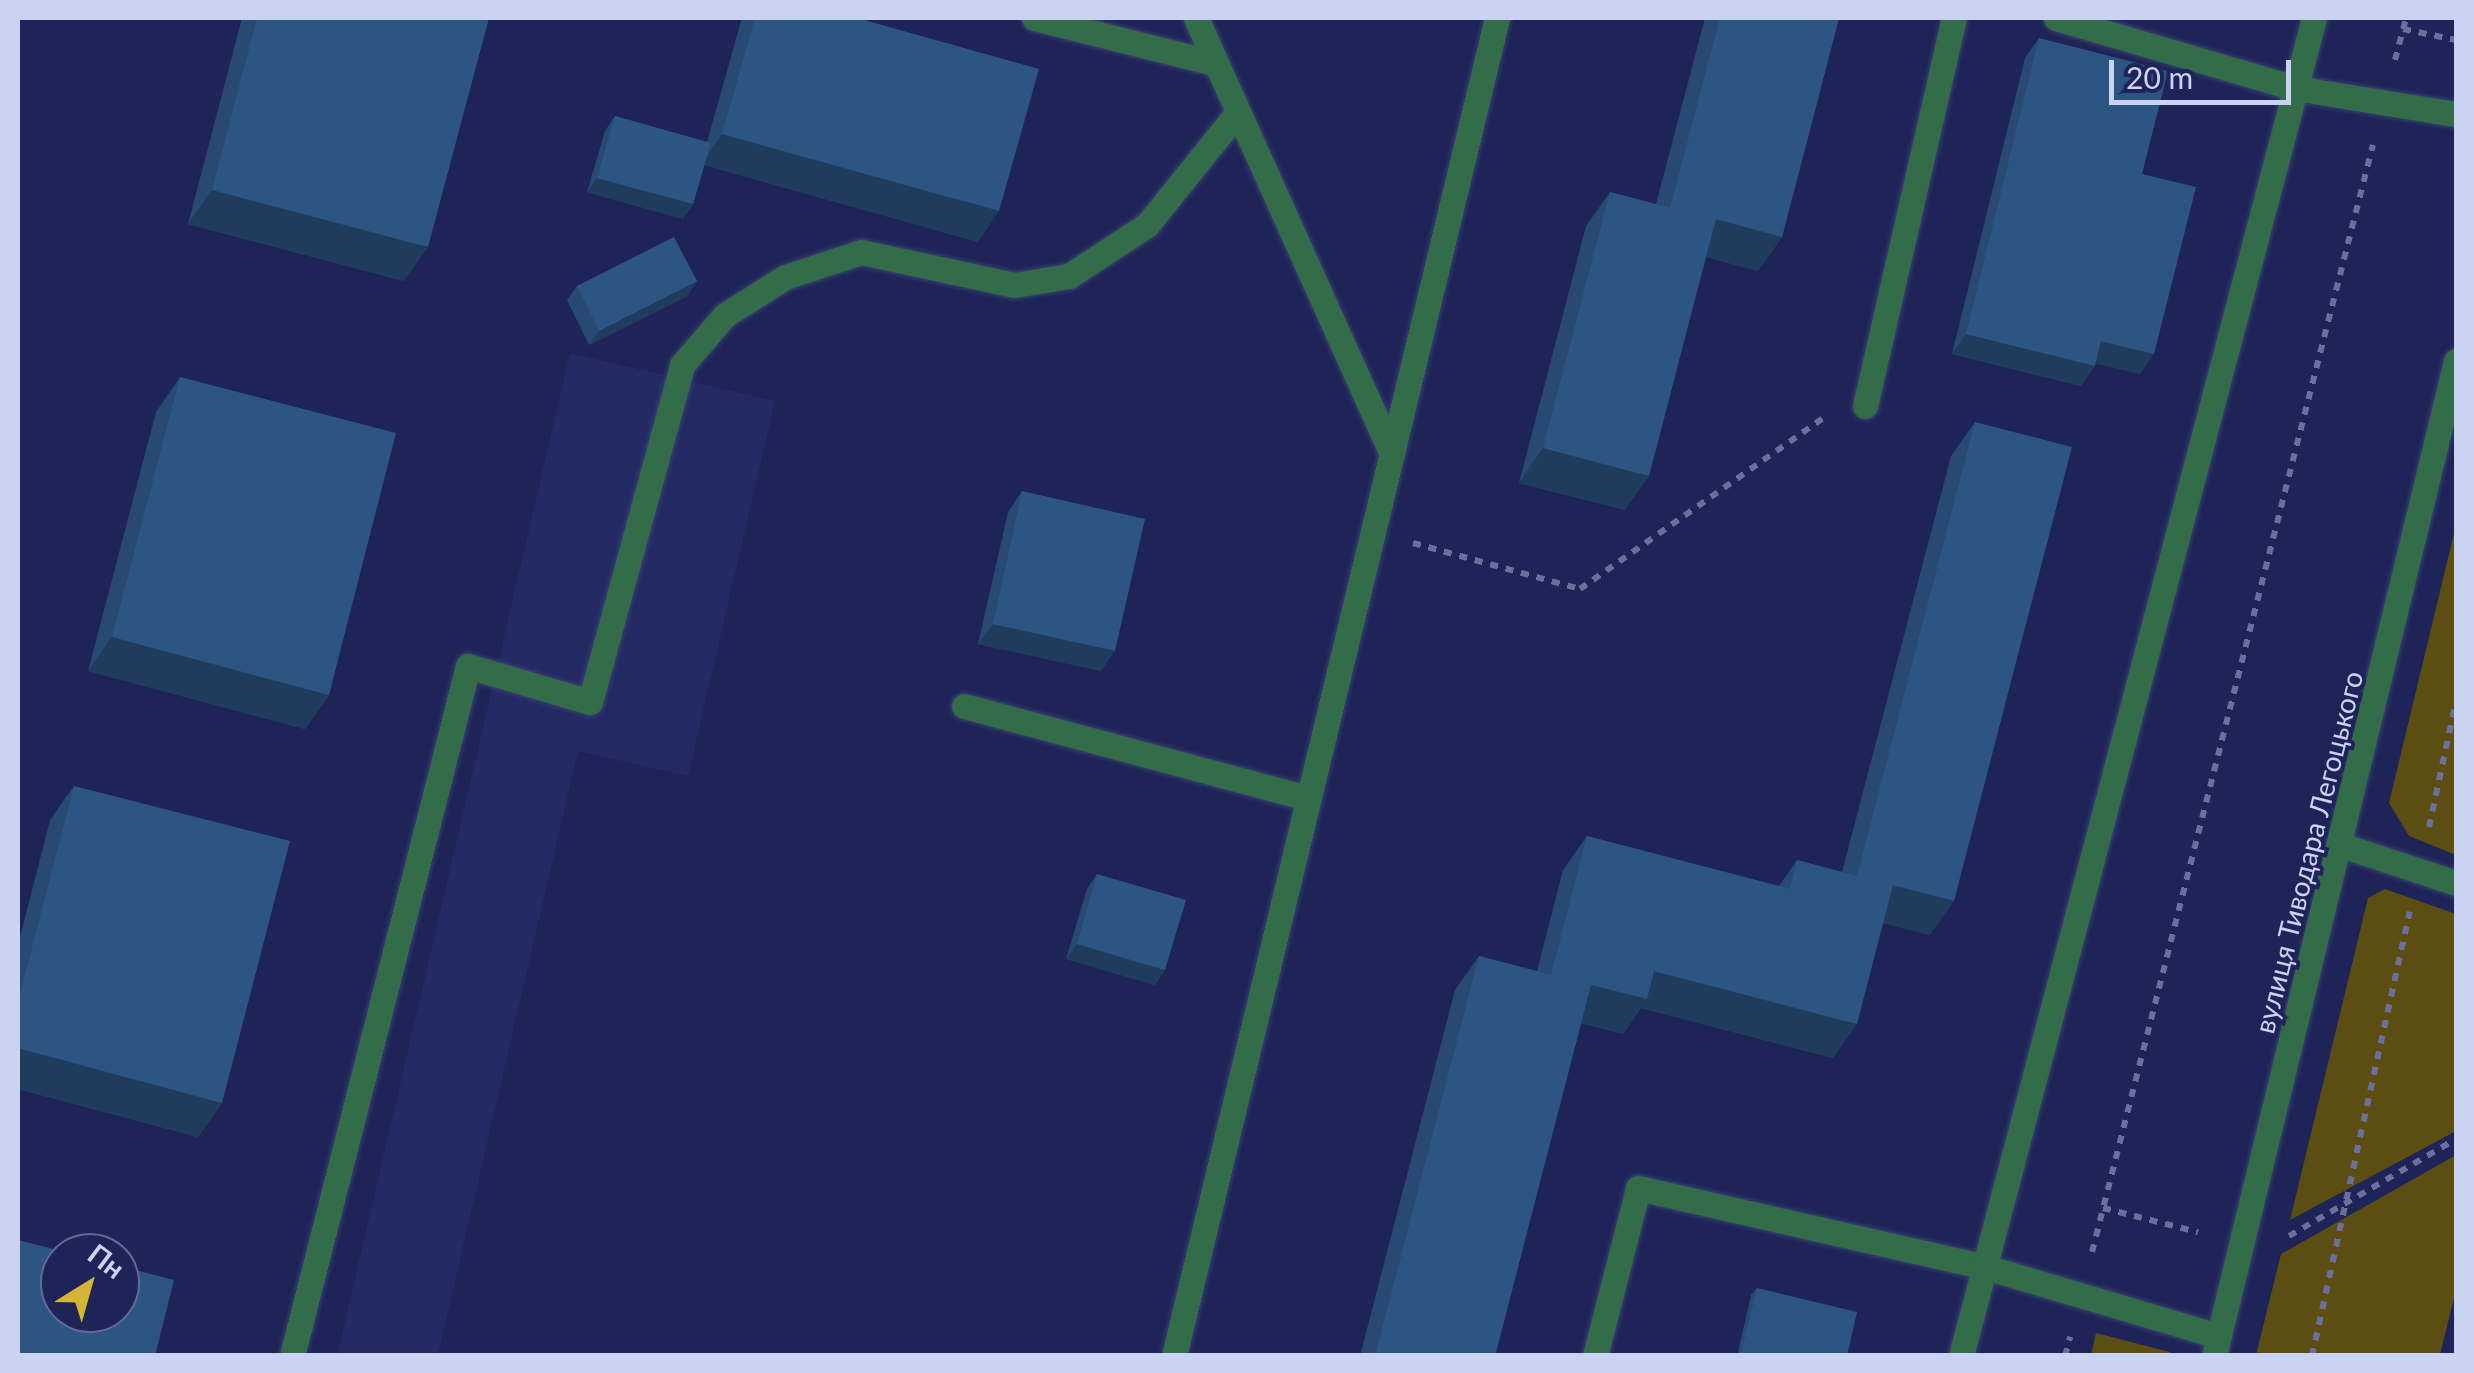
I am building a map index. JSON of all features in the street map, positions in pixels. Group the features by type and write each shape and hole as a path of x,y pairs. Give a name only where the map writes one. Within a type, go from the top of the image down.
{"street":[{"path":"1034,18 1214,63"},
{"path":"1196,18 1392,454"},
{"path":"1174,1356 1497,18"},
{"path":"1868,396 1954,18"},
{"path":"2056,18 2295,88 2456,114"},
{"path":"1961,1356 2314,18"},
{"path":"292,1356 468,666 590,702 682,365 725,315 784,277 860,252 1015,285 1069,276 1147,225 1237,113"},
{"name":"вулиця Тиводара Легоцького","path":"2217,1346 2342,845 2456,361"},
{"path":"964,706 1308,798"},
{"path":"2342,845 2456,882"},
{"path":"1595,1356 1638,1188 1982,1266 2217,1346"}],"path":[{"path":"2066,1356 2406,18"},
{"path":"2403,28 2456,40"},
{"path":"1373,532 1580,589 1868,396"},
{"path":"2312,1356 2456,701"},
{"path":"2286,1239 2456,1139"},
{"path":"2103,1208 2198,1232"}],"shaded area":[{"path":"570,353 775,401 688,776 578,751 438,1355 337,1356"},
{"path":"2456,525 2456,855 2409,836 2389,803"},
{"path":"2385,889 2456,914 2456,1131 2290,1220 2368,898"},
{"path":"2456,1155 2456,1290 2440,1355 2256,1355 2281,1254"},
{"path":"2096,1333 2170,1352 2091,1355"}],"building":[{"path":"257,18 489,18 428,247 212,190"},
{"path":"755,18 857,18 1039,69 999,211 722,134"},
{"path":"1720,18 1839,18 1782,237 1716,219 1649,476 1543,448 1610,192 1670,208"},
{"path":"2039,38 2168,71 2142,174 2196,187 2154,354 2101,341 2095,366 1966,334"},
{"path":"615,116 711,143 693,204 597,178"},
{"path":"674,237 697,281 599,331 577,286"},
{"path":"180,377 396,433 329,695 112,637"},
{"path":"1975,422 2072,447 1954,901 1893,885 1857,1024 1654,971 1647,999 1591,985 1495,1356 1375,1356 1479,956 1551,975 1587,836 1790,889 1797,860 1857,876"},
{"path":"1022,491 1145,519 1115,651 993,624"},
{"path":"74,786 290,841 222,1103 18,1048 18,1002"},
{"path":"1097,874 1186,900 1165,970 1077,944"},
{"path":"18,1240 40,1246 40,1333 140,1333 140,1271 174,1280 155,1356 18,1356"},
{"path":"1757,1288 1857,1312 1847,1356 1740,1356"}]}
